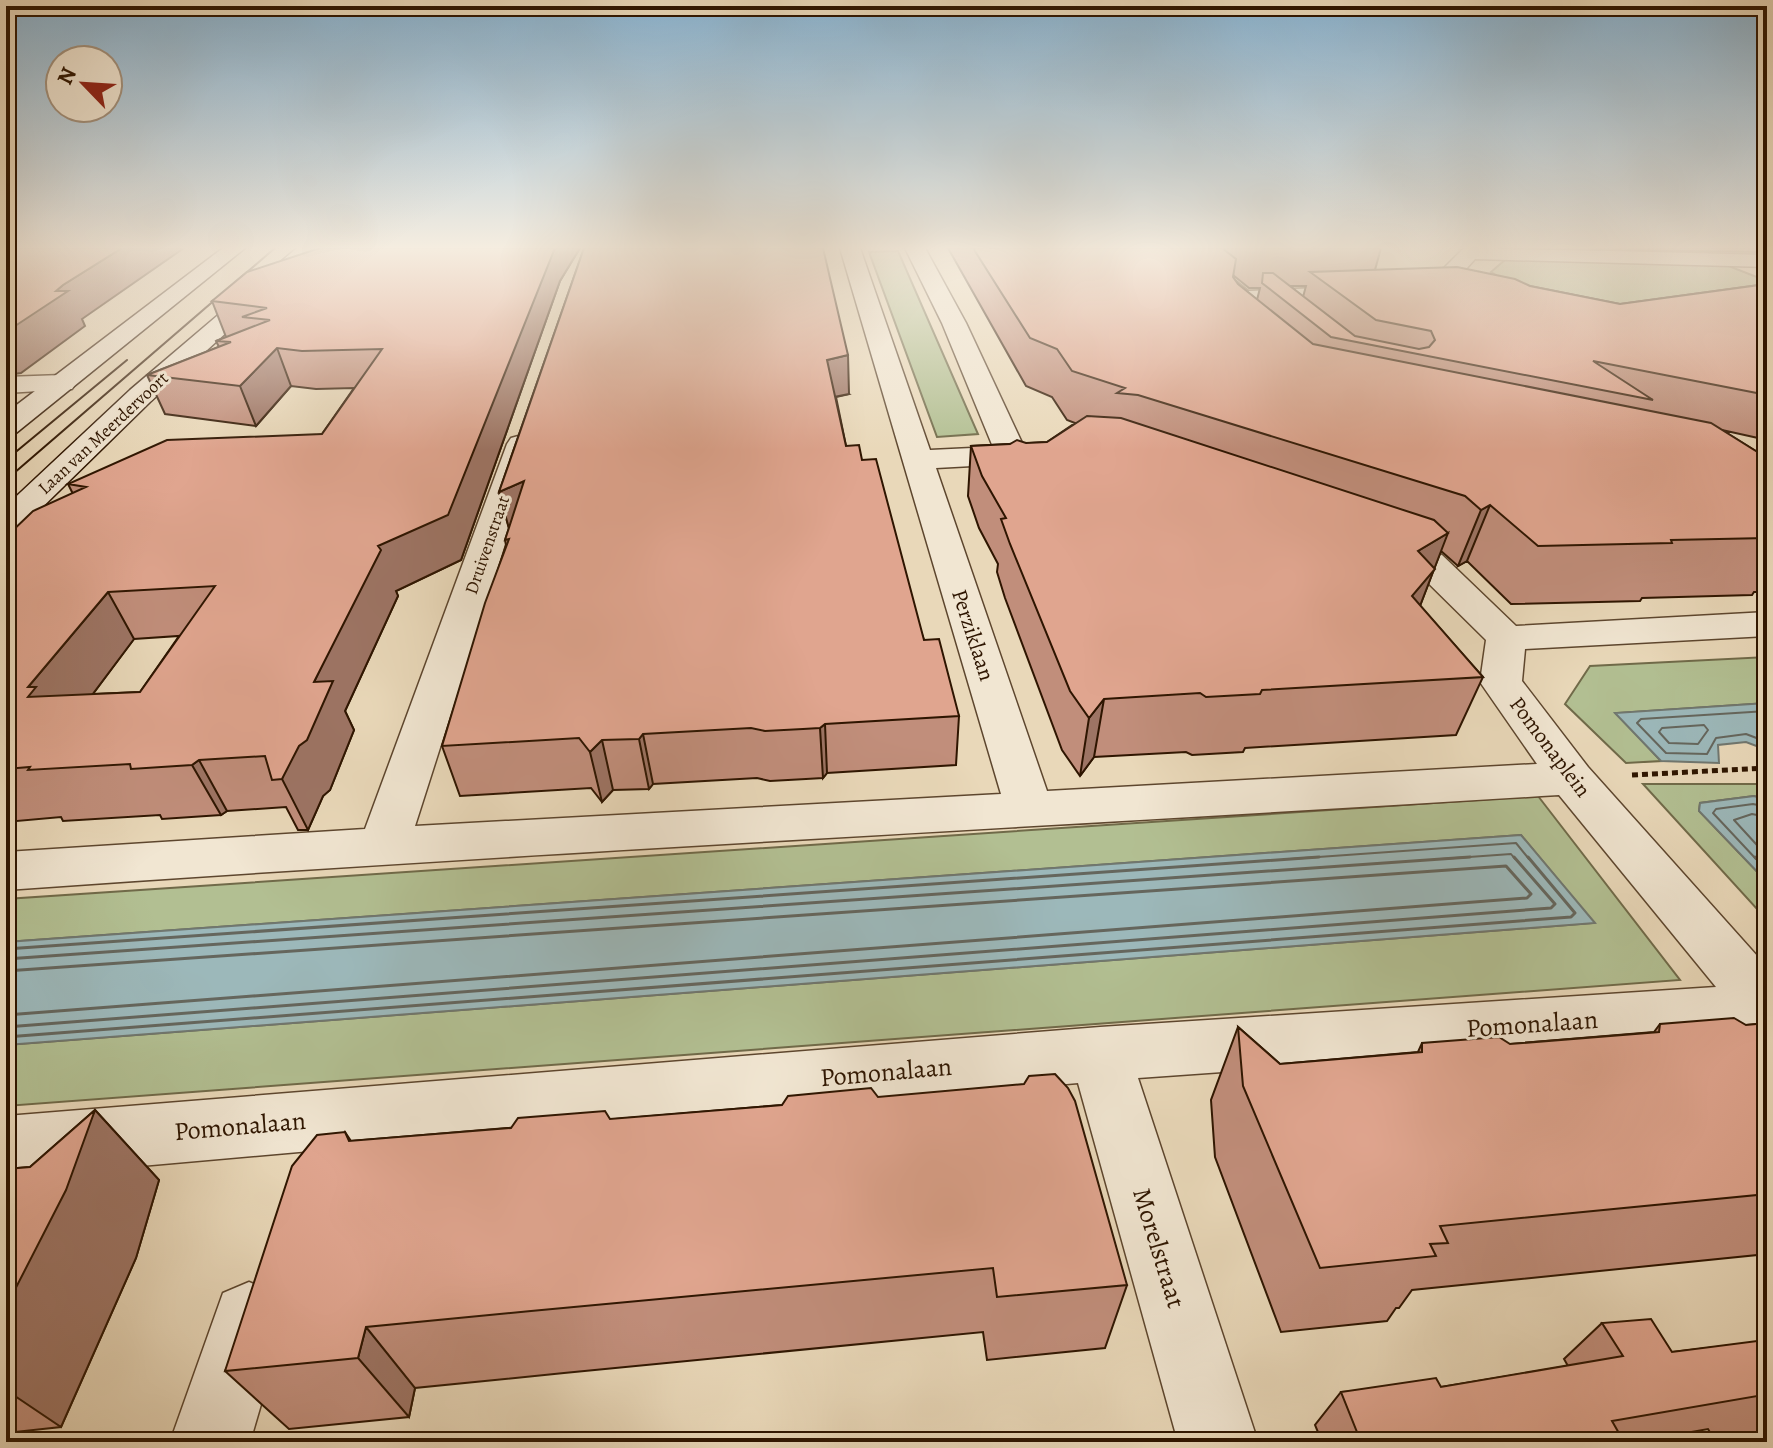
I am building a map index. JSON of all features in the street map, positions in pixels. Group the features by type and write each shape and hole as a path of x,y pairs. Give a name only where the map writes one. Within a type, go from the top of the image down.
{"street":[{"path":"7,425 148,316"},
{"name":"Laan van Meerdervoort","path":"6,524 140,396 232,316"},
{"name":"Perziklaan","path":"871,316 1030,811"},
{"path":"950,316 1012,455"},
{"path":"1294,316 1307,326"},
{"path":"6,385 62,383"},
{"name":"Druivenstraat","path":"385,843 534,407"},
{"path":"916,460 1056,453"},
{"path":"1355,537 1429,563 1506,638 1767,624"},
{"name":"Pomonaplein","path":"1506,638 1501,682 1571,778 1767,1008"},
{"path":"6,871 385,843 1030,811 1571,778"},
{"name":"Pomonalaan","path":"6,1147 304,1149 1100,1054 1767,1008"},
{"name":"Morelstraat","path":"1100,1054 1218,1442"},
{"path":"210,1442 266,1266"}],"path":[{"path":"1571,778 1767,768"}],"green space":[{"path":"892,316 926,316 978,434 937,437"},
{"path":"1767,657 1767,703 1616,713 1661,761 1626,763 1565,704 1590,666"},
{"path":"1643,784 1767,784 1767,800 1754,796 1700,803 1699,811 1767,882 1767,920"},
{"path":"1538,796 1680,980 6,1106 6,1045 1594,923 1521,835 6,942 6,899"}],"water":[{"path":"1767,703 1767,750 1746,742 1718,745 1719,763 1661,761 1615,713"},
{"path":"1754,796 1767,800 1767,882 1699,811 1700,803"},
{"path":"1521,835 1595,923 6,1045 6,942"}],"building":[{"path":"6,316 31,316 6,332"},
{"path":"528,316 448,515 378,546 381,550 314,682 333,681 307,740 299,746 282,779 272,780 265,756 131,769 130,764 6,769 6,537 33,511 86,487 68,484 167,440 322,434 382,349 302,351 277,348 240,386 147,375 231,342 216,341 270,320 242,317","holes":["215,586 140,692 28,697 36,687 28,687 108,592"]},
{"path":"560,316 839,316 848,355 827,360 846,446 859,445 862,460 876,459 924,640 939,639 959,716 825,724 820,728 803,729 765,731 751,728 643,734 639,739 602,740 590,752 579,738 442,746 485,603 509,539 505,540 524,481 499,492"},
{"path":"1016,316 1277,316 1313,344 1711,423 1767,458 1767,538 1538,546 1490,505 1481,510 1465,496 1138,395 1117,393 1125,388 1072,371 1057,349 1030,338"},
{"path":"1304,316 1328,316 1355,336 1419,349 1429,347 1435,340 1431,331 1376,320 1370,316 1767,316 1767,395 1593,361 1653,400 1331,337"},
{"path":"1087,416 1121,418 1434,520 1448,533 1418,551 1435,569 1412,596 1483,677 1262,690 1260,694 1206,697 1200,693 1104,699 1089,718 1070,691 1010,544 1001,519 1006,518 982,476 971,446 1010,444 1017,440 1047,442"},
{"path":"1734,1018 1746,1025 1767,1023 1767,1194 1440,1226 1448,1243 1430,1244 1436,1256 1320,1268 1243,1086 1238,1027 1280,1064 1422,1052 1422,1043 1499,1037 1510,1044 1659,1032 1660,1024"},
{"path":"1055,1074 1075,1101 1127,1285 997,1297 993,1268 531,1311 366,1327 358,1358 225,1371 292,1166 317,1135 345,1132 349,1141 511,1128 518,1118 605,1111 610,1119 782,1105 788,1096 871,1088 878,1097 1024,1084 1029,1076"},
{"path":"95,1110 66,1190 6,1307 6,1169 30,1167"},
{"path":"1651,1319 1672,1352 1767,1341 1767,1411 1757,1396 1612,1421 1624,1442 1361,1442 1341,1392 1436,1378 1441,1387 1623,1356 1602,1323"},
{"path":"1141,1438 1142,1442 1114,1442"}],"tram line":[{"path":"6,480 197,316"},
{"path":"6,460 127,360"}]}
